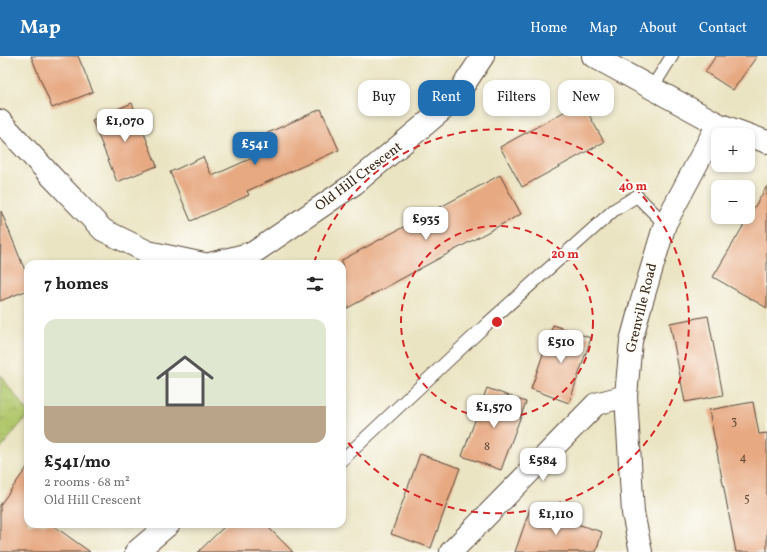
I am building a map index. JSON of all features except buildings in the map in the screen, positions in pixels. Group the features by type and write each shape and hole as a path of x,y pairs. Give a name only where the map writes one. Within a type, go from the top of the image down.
{"street":[{"name":"Old Hill Crescent","path":"230,260 253,253 354,184 453,101 483,56"},
{"path":"592,56 718,124 729,128"},
{"path":"0,121 103,230 148,252 185,260"},
{"name":"Grenville Road","path":"641,552 633,513 626,396 631,341 665,224 718,124"},
{"path":"755,138 767,142"},
{"path":"451,552 596,404 626,396"},
{"path":"136,552 164,528"}],"lane":[{"path":"652,88 672,56"},
{"path":"346,456 488,323 614,210 638,196 665,224"}],"green space":[{"path":"0,375 24,407 24,420 0,449"}]}
